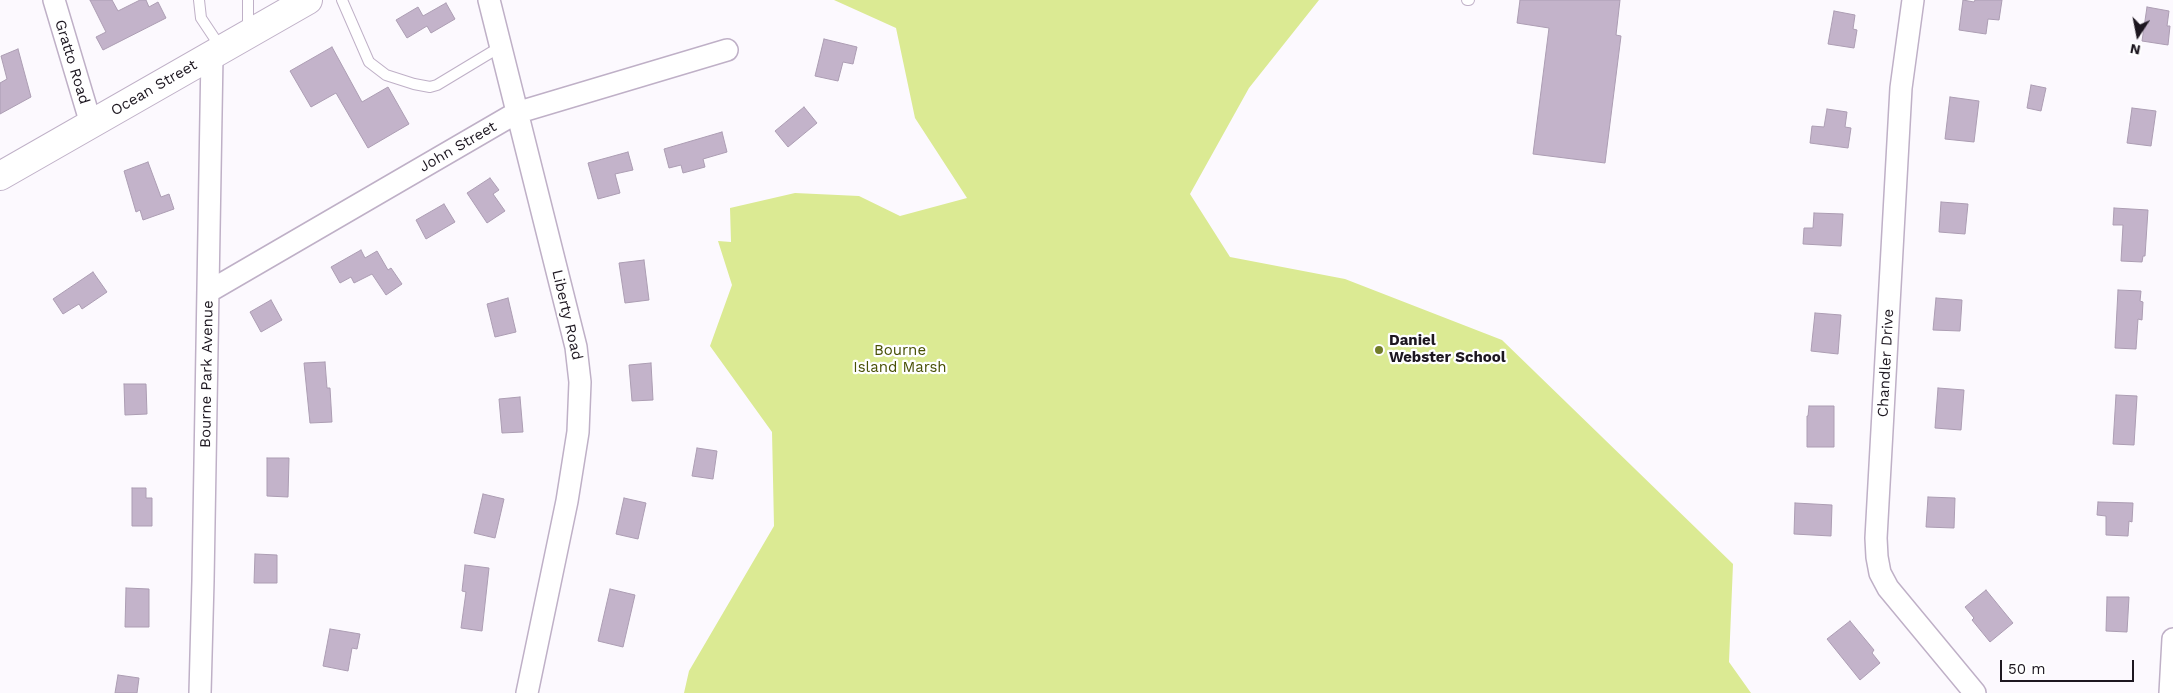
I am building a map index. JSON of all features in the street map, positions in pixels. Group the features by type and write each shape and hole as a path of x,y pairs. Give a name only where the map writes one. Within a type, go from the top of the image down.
{"main road":[{"name":"Ocean Street","path":"0,176 308,0"}],"street":[{"name":"Gratto Road","path":"54,0 91,124"},
{"name":"Liberty Road","path":"489,0 576,347 580,402 567,501 527,693"},
{"name":"Chandler Drive","path":"1913,0 1901,88 1876,538 1877,557 1880,573 1888,588 1975,693"},
{"name":"John Street","path":"208,292 516,113 728,50"},
{"name":"Bourne Park Avenue","path":"200,693 208,292 217,52"},
{"path":"2170,693 2173,639"}],"lane":[{"path":"199,0 201,18 217,52"},
{"path":"248,0 248,34"},
{"path":"342,0 369,62 386,75 414,84 430,87 437,85 500,47"}],"green space":[{"name":"Daniel Webster School","path":"834,0 1319,0 1249,88 1190,194 1230,257 1345,279 1502,340 1733,564 1729,662 1751,693 684,693 689,671 774,526 772,432 710,346 732,285 718,241 731,242 730,208 795,193 859,196 900,216 967,198 915,118 896,28"}],"building":[{"path":"90,0 112,0 118,11 140,0 146,0 149,7 158,2 166,18 103,50 96,37 106,32"},
{"path":"1520,0 1620,0 1616,35 1621,36 1605,163 1533,154 1549,28 1517,23"},
{"path":"1963,0 1974,2 1975,0 2002,0 1999,20 1988,19 1986,34 1959,30"},
{"path":"446,3 455,19 431,33 427,26 407,38 396,20 418,7 423,16"},
{"path":"2147,7 2169,11 2167,26 2170,26 2168,45 2142,41"},
{"path":"1834,11 1855,15 1853,29 1857,30 1854,48 1828,44"},
{"path":"824,39 857,47 853,64 843,62 838,81 815,76"},
{"path":"332,47 362,102 388,87 409,124 368,148 336,93 311,107 290,71"},
{"path":"18,49 31,97 0,114 0,83 7,79 1,56"},
{"path":"2031,85 2046,88 2041,111 2027,108"},
{"path":"1950,97 1979,101 1974,142 1945,139"},
{"path":"804,107 817,123 788,147 775,131"},
{"path":"2132,108 2156,111 2151,146 2127,143"},
{"path":"1827,109 1847,112 1845,127 1851,128 1848,148 1810,143 1812,126 1824,127"},
{"path":"722,132 727,152 703,159 705,167 683,173 681,165 669,168 664,149"},
{"path":"628,152 633,170 615,174 620,193 598,199 588,163"},
{"path":"148,162 161,197 169,194 174,209 143,220 140,210 136,212 124,171"},
{"path":"490,178 499,190 493,194 505,211 487,223 467,193"},
{"path":"1941,202 1968,204 1965,234 1939,232"},
{"path":"444,204 455,222 426,239 416,220"},
{"path":"2114,208 2148,210 2145,256 2143,256 2142,262 2121,261 2123,225 2113,225"},
{"path":"1814,213 1843,214 1841,246 1803,244 1804,228 1813,228"},
{"path":"361,250 365,258 377,251 388,270 391,268 402,284 386,295 372,274 354,283 351,277 340,283 331,267"},
{"path":"644,260 649,300 625,303 619,263"},
{"path":"93,272 107,292 82,309 79,304 63,314 53,299"},
{"path":"2118,290 2141,291 2140,301 2143,302 2142,320 2138,319 2136,349 2115,348"},
{"path":"508,298 516,332 495,337 487,304"},
{"path":"1936,298 1962,300 1960,331 1933,330"},
{"path":"271,300 282,320 261,332 250,312"},
{"path":"1815,313 1841,315 1838,354 1811,351"},
{"path":"325,362 327,388 330,388 332,422 310,423 304,363"},
{"path":"651,363 653,400 632,401 629,365"},
{"path":"124,384 146,384 147,414 125,415"},
{"path":"1938,388 1964,390 1961,430 1935,428"},
{"path":"2116,395 2137,396 2134,445 2113,444"},
{"path":"520,397 523,432 502,433 499,399"},
{"path":"1809,406 1834,406 1834,447 1807,447 1807,416"},
{"path":"697,448 717,451 713,479 692,476"},
{"path":"267,458 289,458 288,497 267,496"},
{"path":"132,488 146,488 146,498 152,498 152,526 132,526"},
{"path":"483,494 504,499 495,538 474,533"},
{"path":"1928,497 1955,498 1954,528 1926,527"},
{"path":"624,498 646,503 638,539 616,534"},
{"path":"2098,502 2133,503 2132,522 2129,521 2128,536 2106,535 2106,516 2097,515"},
{"path":"1795,503 1832,505 1831,536 1794,534"},
{"path":"255,554 277,555 277,583 254,583"},
{"path":"465,565 489,568 482,631 461,628 466,592 462,591"},
{"path":"126,588 149,589 149,627 125,627"},
{"path":"610,589 635,595 623,647 598,641"},
{"path":"1986,590 2013,623 1990,642 1972,620 1974,618 1965,607"},
{"path":"2107,597 2129,597 2127,632 2106,631"},
{"path":"1850,621 1874,650 1872,653 1880,663 1860,680 1827,639"},
{"path":"330,629 360,634 357,649 352,648 348,671 323,666"},
{"path":"118,675 139,678 137,693 115,693"}],"place":[{"name":"Daniel Webster School","path":"1379,350"}],"park label":[{"name":"Bourne Island Marsh","path":"900,360"}]}
